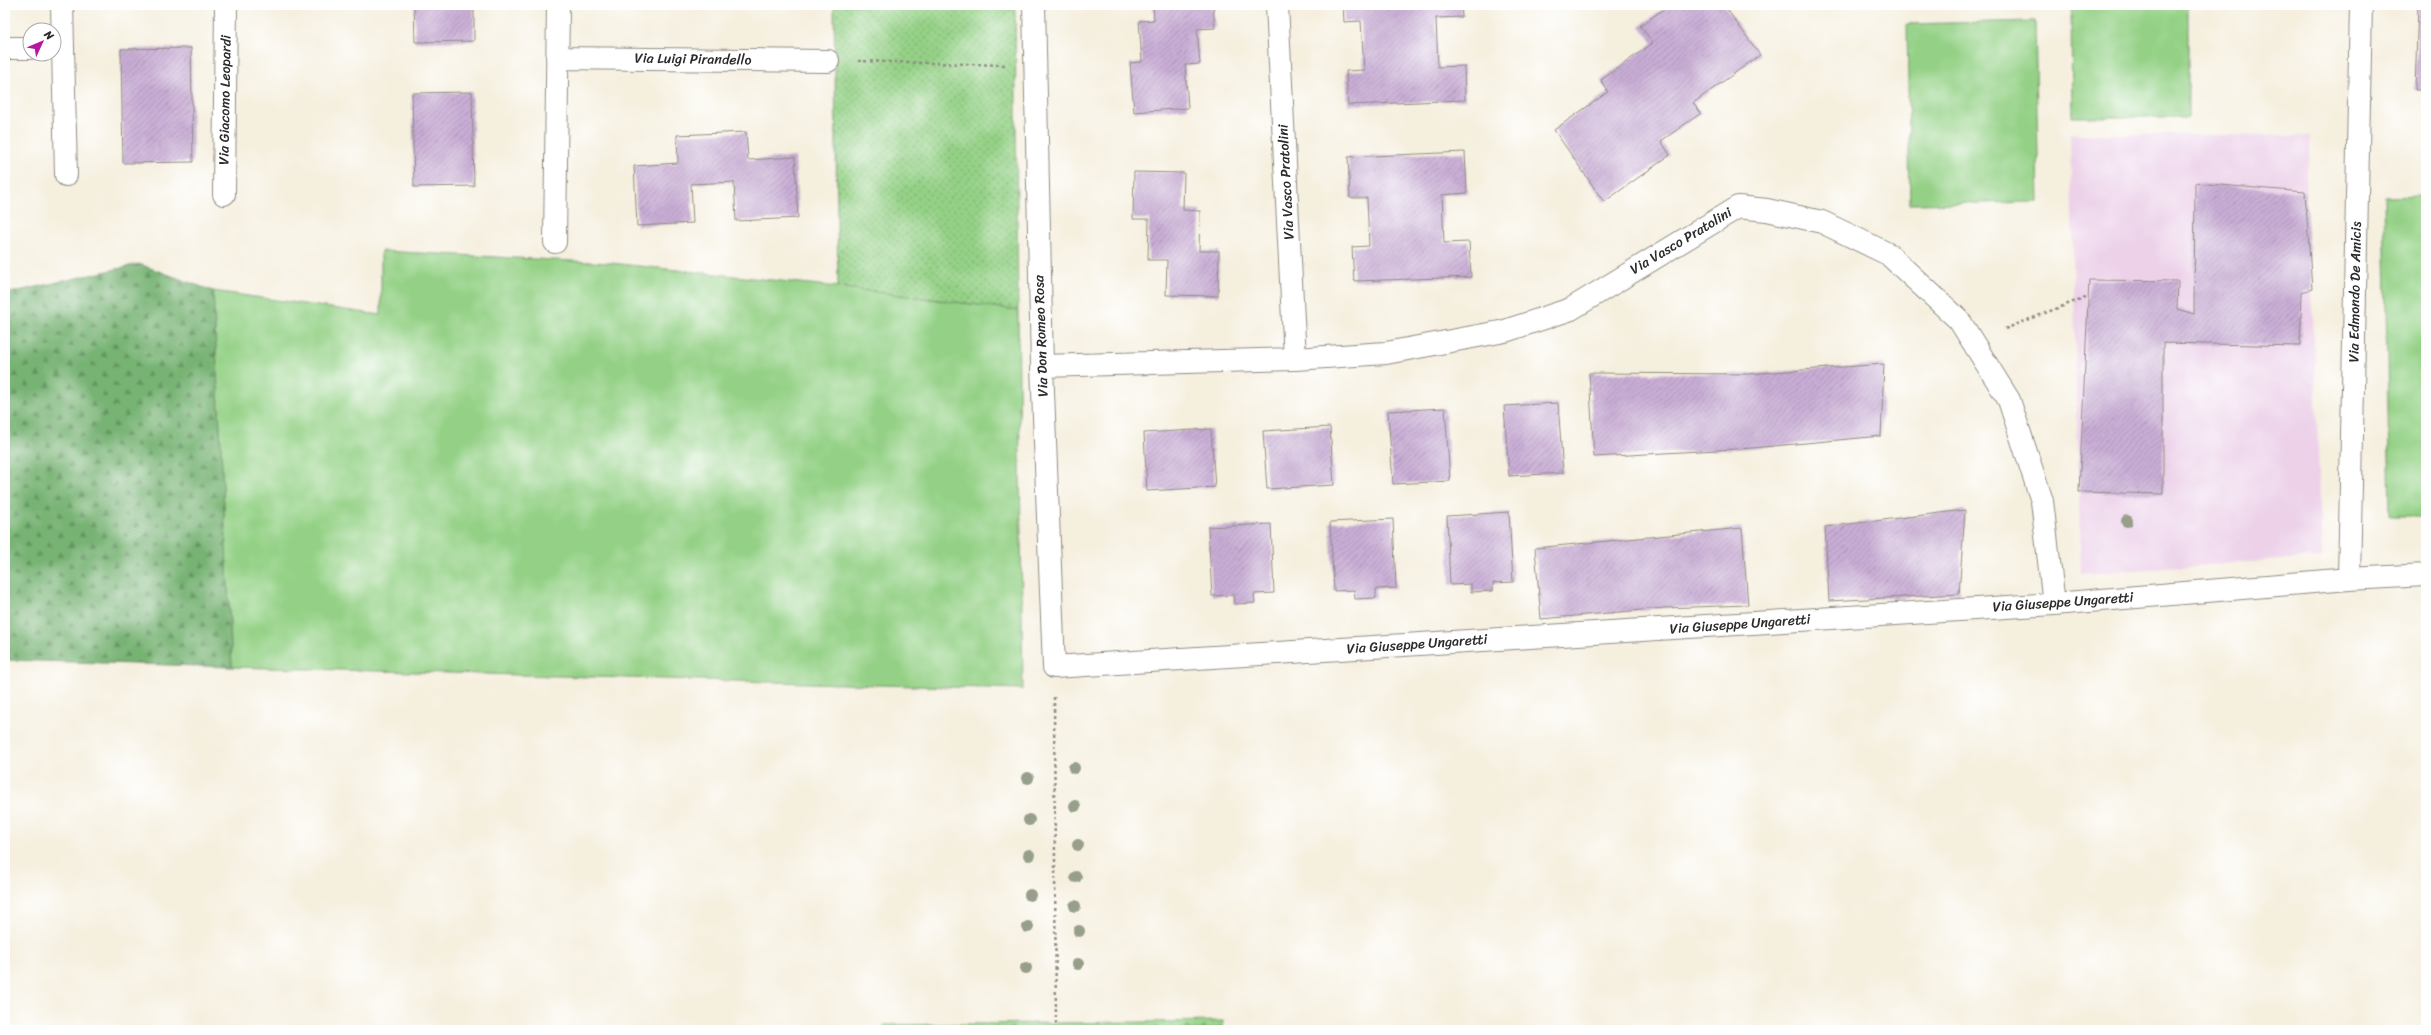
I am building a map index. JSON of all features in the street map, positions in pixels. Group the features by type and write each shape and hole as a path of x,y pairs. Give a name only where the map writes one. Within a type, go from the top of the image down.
{"street":[{"path":"60,22 62,5"},
{"name":"Via Giacomo Leopardi","path":"224,194 226,5"},
{"path":"555,242 558,5"},
{"name":"Via Don Romeo Rosa","path":"1034,5 1042,366 1054,667"},
{"name":"Via Vasco Pratolini","path":"1277,5 1294,359"},
{"name":"Via Edmondo De Amicis","path":"2349,579 2361,5"},
{"path":"5,48 22,48"},
{"name":"Via Luigi Pirandello","path":"557,58 828,61"},
{"path":"59,62 66,175"},
{"name":"Via Vasco Pratolini","path":"1042,366 1294,359 1386,353 1505,331 1571,309 1738,207 1767,210 1822,222 1888,254 1960,320 2009,400 2042,501 2054,604"},
{"name":"Via Giuseppe Ungaretti","path":"1054,667 2054,604 2349,579 2426,575"}],"path":[{"path":"828,61 1036,65"},
{"path":"2005,329 2088,296"},
{"path":"1054,667 1056,1030"}],"shaded area":[{"path":"2070,134 2311,136 2305,192 2312,289 2322,557 2081,574"}],"green space":[{"path":"834,5 1015,5 1018,310 838,287"},
{"path":"2071,5 2188,5 2188,117 2072,117"},
{"path":"2035,21 2039,202 1910,204 1907,24"},
{"path":"2426,196 2426,516 2390,516 2384,197"},
{"path":"381,251 611,263 838,287 1018,310 1023,689 232,667 213,291 381,315"},
{"path":"139,264 213,291 232,667 5,660 5,294"},
{"path":"1223,1021 1223,1030 884,1030 884,1025"}],"building":[{"path":"414,5 474,5 474,41 415,42"},
{"path":"1153,5 1213,5 1215,28 1197,29 1200,64 1185,65 1188,108 1134,112 1130,63 1142,62 1139,21 1154,20"},
{"path":"1343,5 1461,5 1462,17 1436,18 1438,67 1464,66 1465,100 1348,105 1346,71 1364,70 1361,21 1344,22"},
{"path":"1669,5 1724,5 1760,55 1693,103 1701,113 1661,141 1670,155 1604,202 1554,130 1608,92 1601,80 1653,43 1640,26"},
{"path":"2418,5 2426,5 2426,90 2415,90"},
{"path":"191,48 193,162 123,163 121,49"},
{"path":"472,92 474,186 414,187 412,93"},
{"path":"746,132 748,160 795,157 798,218 736,221 734,182 691,184 693,223 637,226 634,166 678,163 677,135"},
{"path":"1465,152 1467,193 1442,195 1444,243 1469,242 1471,277 1354,281 1352,247 1369,246 1367,198 1350,198 1348,157"},
{"path":"1134,172 1184,173 1183,210 1200,211 1199,251 1219,251 1218,296 1166,295 1167,260 1148,260 1149,219 1133,219"},
{"path":"2195,183 2305,192 2312,289 2302,292 2300,346 2163,343 2163,494 2079,492 2089,280 2178,281 2177,309 2194,314"},
{"path":"1884,364 1881,436 1752,448 1594,457 1589,373 1747,374"},
{"path":"1558,403 1563,473 1509,476 1504,406"},
{"path":"1445,408 1450,481 1393,484 1388,411"},
{"path":"1330,427 1334,485 1267,489 1263,431"},
{"path":"1211,429 1215,487 1147,491 1144,433"},
{"path":"1965,510 1959,594 1829,601 1825,527"},
{"path":"1509,512 1513,582 1493,583 1493,591 1471,592 1471,584 1450,585 1447,516"},
{"path":"1393,519 1396,588 1376,589 1376,598 1355,599 1354,590 1334,591 1330,522"},
{"path":"1271,524 1274,593 1254,594 1255,603 1234,604 1233,595 1212,596 1208,527"},
{"path":"1742,528 1748,605 1664,608 1541,619 1535,548"}]}
